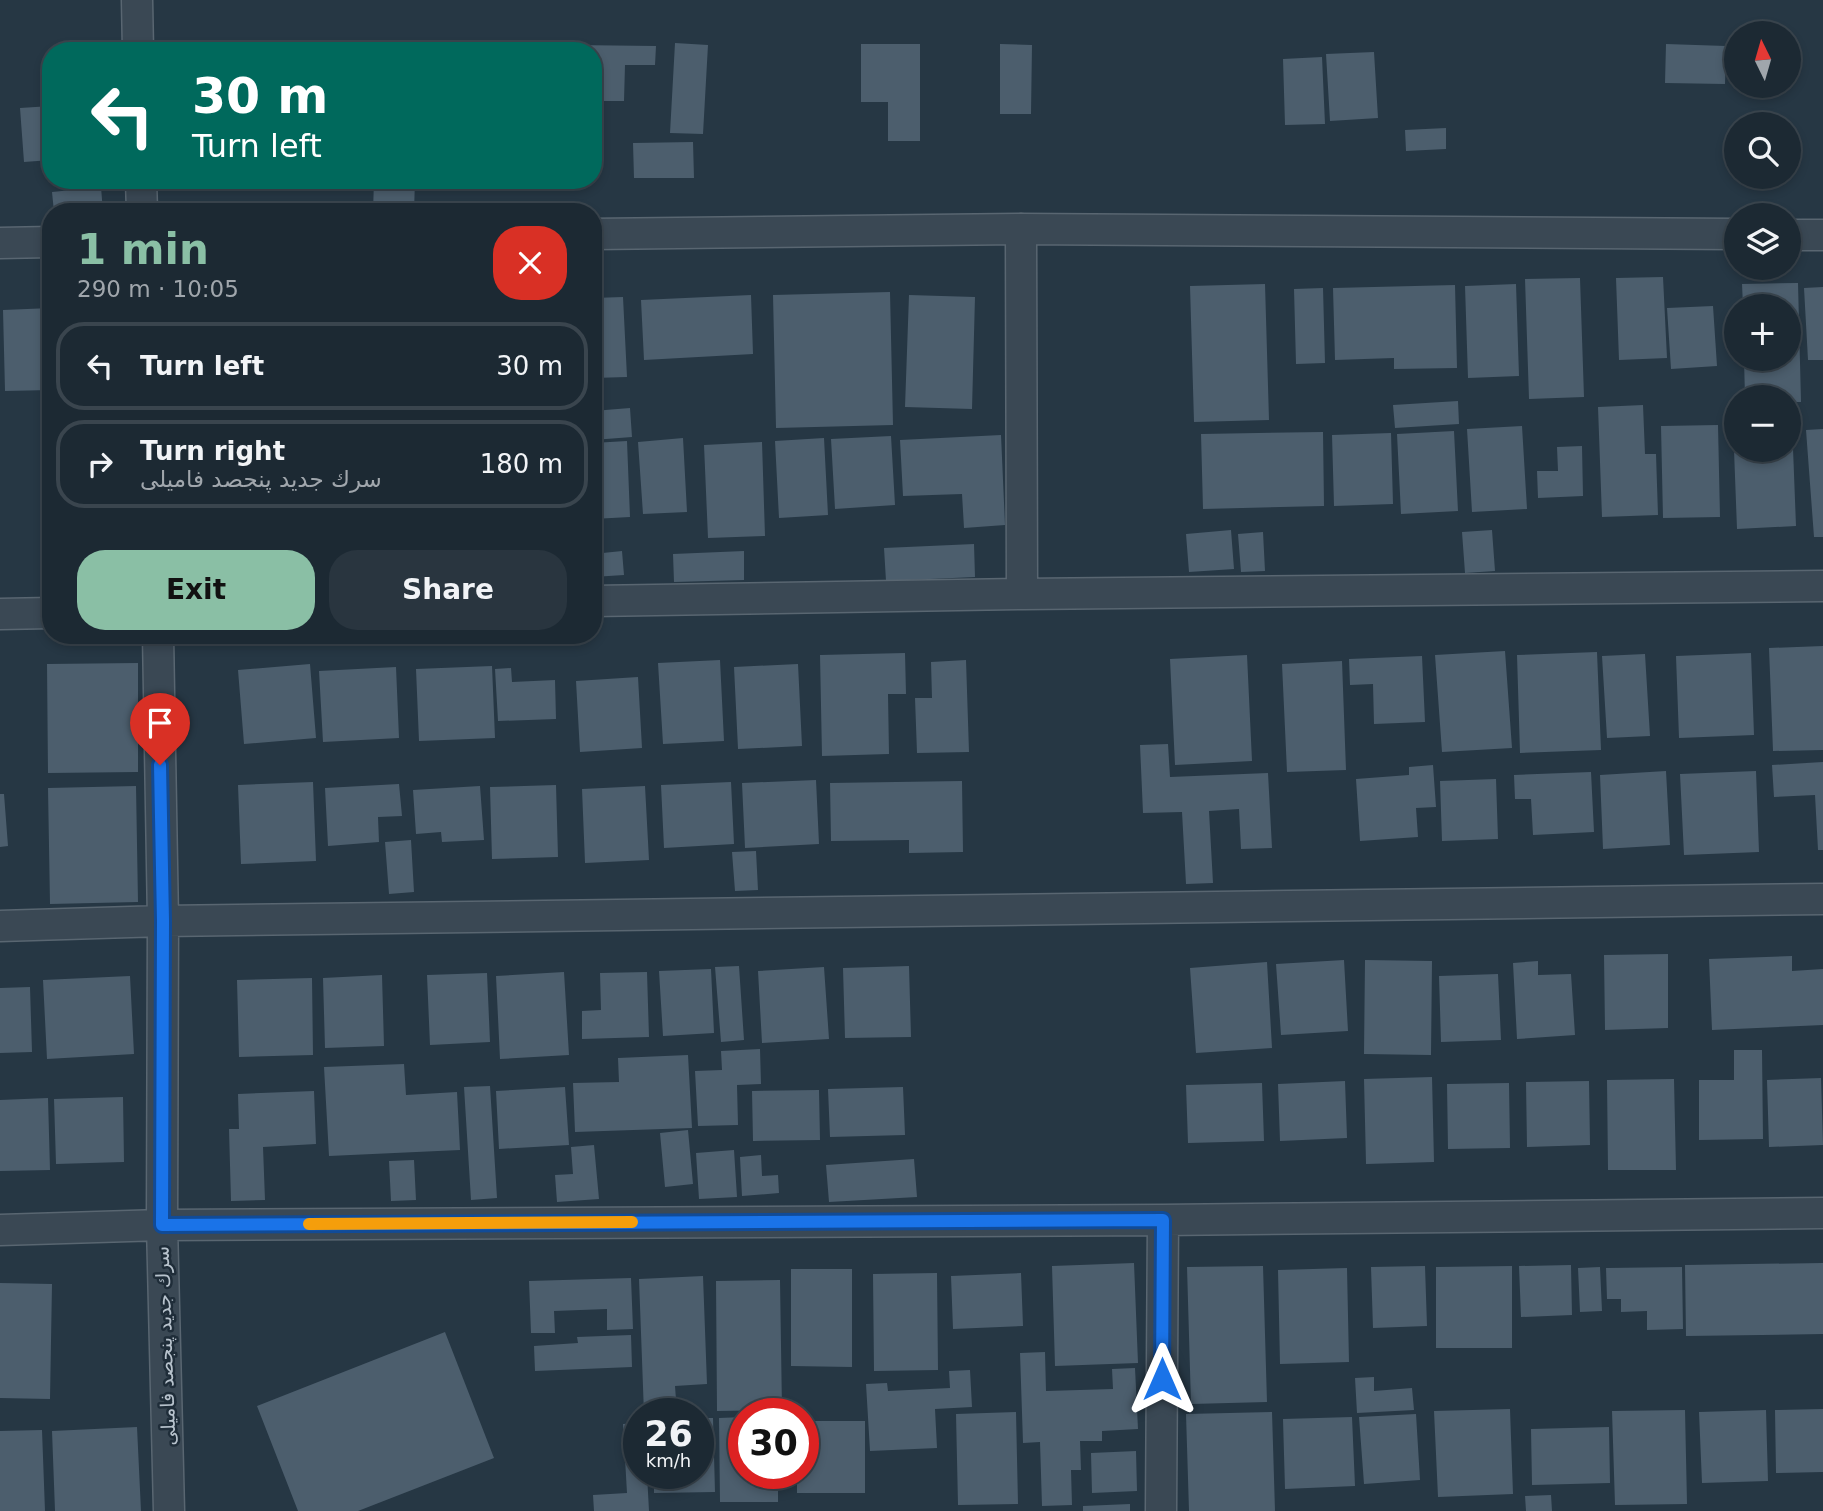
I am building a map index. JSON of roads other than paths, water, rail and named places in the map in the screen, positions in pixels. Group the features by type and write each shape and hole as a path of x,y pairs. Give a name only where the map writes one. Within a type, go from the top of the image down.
{"street":[{"path":"137,0 138,42"},
{"path":"602,234 1021,229 1724,234"},
{"path":"1021,229 1022,594"},
{"path":"1801,235 1823,235"},
{"path":"0,243 42,242"},
{"path":"602,601 1823,586"},
{"path":"0,614 42,612"},
{"name":"سرك جدید پنجصد فامیلی","path":"158,644 163,921 162,1225 169,1511"},
{"path":"0,926 163,921 1823,899"},
{"path":"0,1230 162,1225 1163,1220 1823,1213"},
{"path":"1161,1511 1163,1220"}]}
